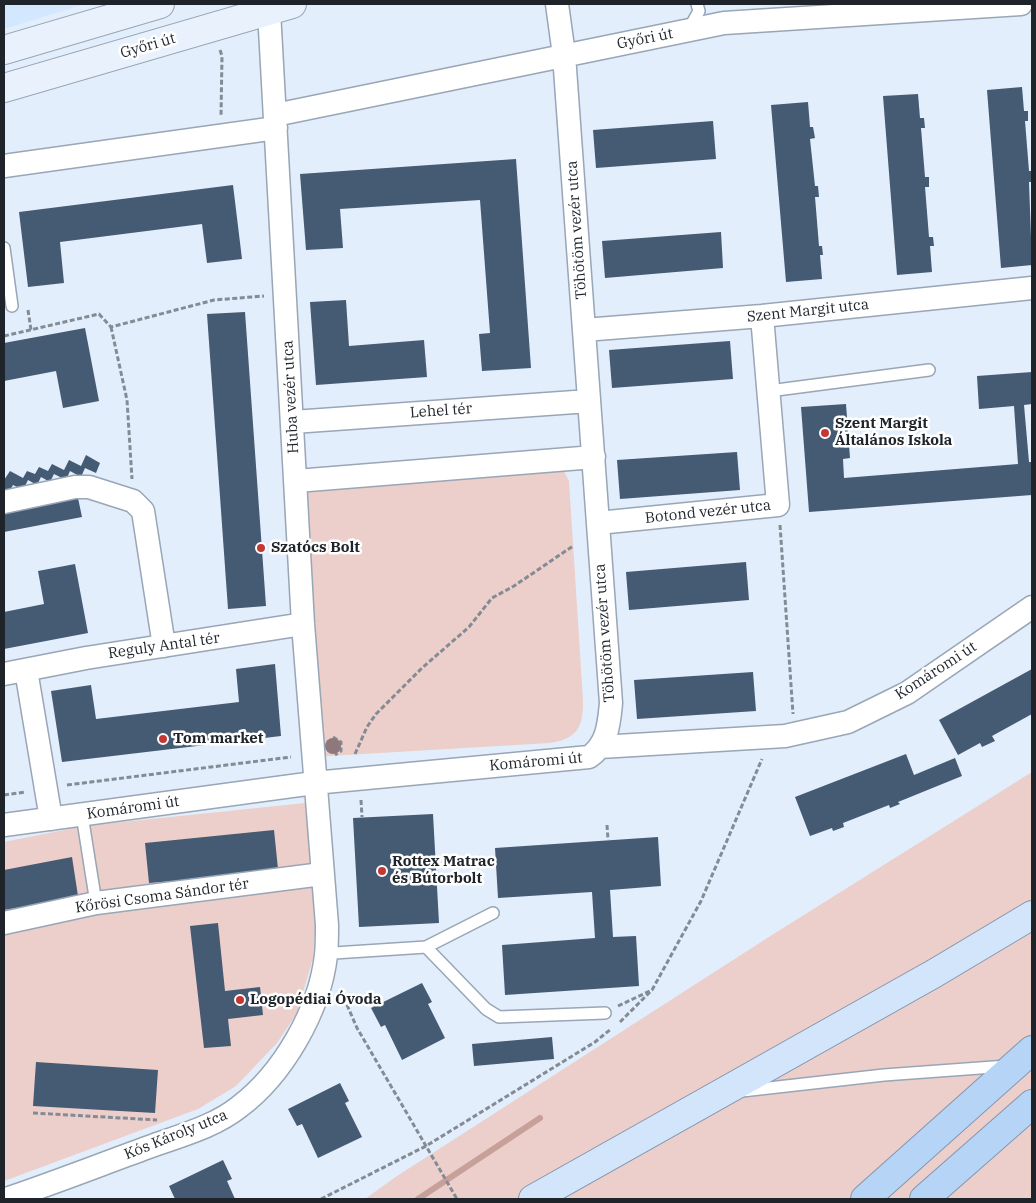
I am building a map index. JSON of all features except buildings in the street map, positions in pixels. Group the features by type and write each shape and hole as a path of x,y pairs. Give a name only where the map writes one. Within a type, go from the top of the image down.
{"highway":[{"path":"865,1199 1023,1058"},
{"path":"924,1199 1032,1104"}],"main road":[{"path":"4,50 137,7 160,4"},
{"name":"Győri út","path":"4,88 276,6"},
{"path":"533,1199 935,973 1032,915"}],"street":[{"name":"Töhötöm vezér utca","path":"557,4 564,54 611,703 608,731 600,747"},
{"name":"Győri út","path":"4,166 223,135 564,54 695,15 724,23 1021,4"},
{"name":"Huba vezér utca","path":"276,6 275,122 293,422 302,624 314,783"},
{"name":"Szent Margit utca","path":"584,330 762,316 1032,288"},
{"name":"Botond vezér utca","path":"598,523 778,505 762,316"},
{"name":"Lehel tér","path":"293,422 589,401"},
{"path":"296,481 594,457"},
{"path":"4,502 75,487 88,487 134,501 142,510 164,646"},
{"name":"Komáromi út","path":"4,826 314,783 589,757 600,747 771,738 801,734 848,722 907,692 1032,607"},
{"name":"Reguly Antal tér","path":"4,674 86,658 302,624"},
{"path":"26,670 51,819"},
{"name":"Kós Károly utca","path":"6,1199 203,1127 238,1109 263,1088 284,1059 302,1028 316,995 326,956 327,925 314,783"},
{"name":"Kőrösi Csoma Sándor tér","path":"4,923 96,903 322,874"}],"lane":[{"path":"4,248 12,306"},
{"path":"769,391 929,370"},
{"path":"82,815 96,903"},
{"path":"334,953 426,948 492,913"},
{"path":"426,948 488,1011 499,1017 605,1012"},
{"path":"721,1093 1023,1058"}],"path":[{"path":"222,56 221,128 223,135"},
{"path":"111,327 214,300 285,296"},
{"path":"28,305 31,330"},
{"path":"4,336 100,314 111,327 128,400 134,501"},
{"path":"778,505 793,720 801,734"},
{"path":"355,754 376,714 422,668 469,627 492,598 514,586 573,546"},
{"path":"321,1199 426,1146 595,1042 622,1020 652,990 701,901 771,738"},
{"path":"4,795 280,758 312,757"},
{"path":"361,800 362,817"},
{"path":"607,825 608,840"},
{"path":"334,953 341,990 348,1010 457,1199"},
{"path":"605,1012 652,990"},
{"path":"32,1113 164,1120"}],"shaded area":[{"path":"4,4 85,4 4,29"},
{"path":"563,460 564,471 569,481 583,701 582,718 576,731 566,739 549,743 312,757 296,481"},
{"path":"1032,772 1032,1199 365,1199 397,1176 772,935"},
{"path":"305,803 316,917 313,958 297,1013 277,1043 236,1086 198,1109 4,1181 4,842 84,826"}],"waterway":[{"path":"418,1199 540,1118"}],"place":[{"name":"Szent Margit Általános Iskola","path":"825,433"},
{"name":"Szatócs Bolt","path":"261,548"},
{"name":"Tom market","path":"163,739"},
{"name":"Rottex Matrac és Bútorbolt","path":"382,871"},
{"name":"Logopédiai Óvoda","path":"240,1000"}]}
